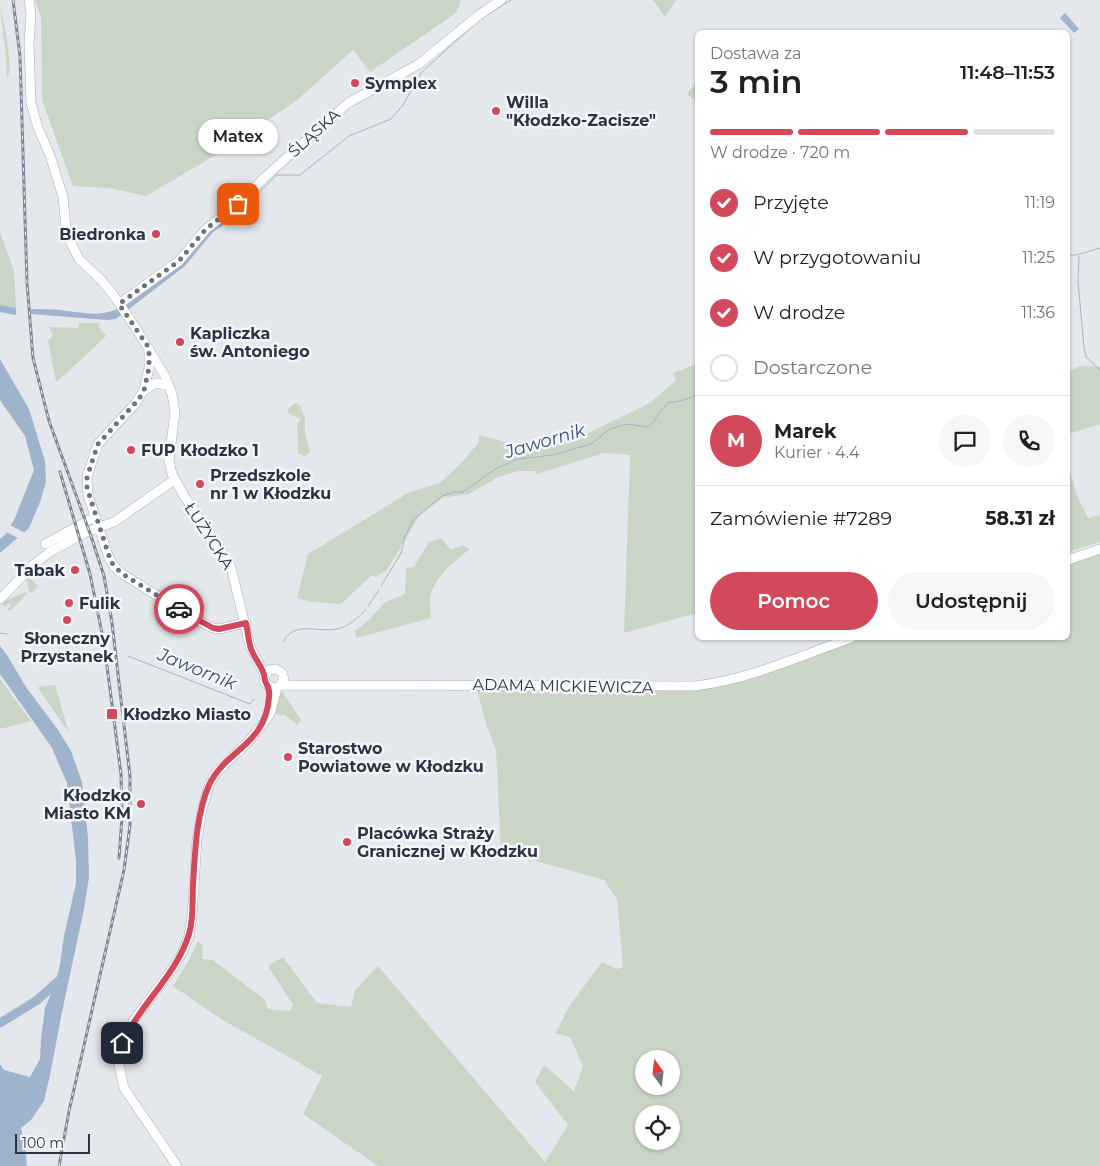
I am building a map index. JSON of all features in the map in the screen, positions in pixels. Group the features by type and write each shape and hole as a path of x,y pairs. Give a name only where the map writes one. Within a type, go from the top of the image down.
{"main road":[{"path":"29,0 31,14 29,44 30,89 33,112 39,133 52,160 62,194 66,228 72,246 79,259 105,284 149,348 169,386 173,398 175,416 169,466 166,480 161,488"},
{"name":"ŚLĄSKA","path":"124,311 179,261 206,229 238,204 265,177 348,103 419,64 479,15 501,0"},
{"path":"149,348 149,368 144,390 135,404 101,440 96,448 87,477 95,518 111,562 121,573 213,628 247,626"},
{"path":"144,390 156,383 169,386"},
{"name":"ŁUŻYCKA","path":"169,466 174,480 230,563 247,626 268,673"},
{"path":"48,548 114,522 174,480"},
{"path":"0,599 48,548 95,518"},
{"path":"1070,559 1100,549"},
{"name":"ADAMA MICKIEWICZA","path":"278,684 684,687 730,680 845,640"},
{"path":"177,1166 126,1091 120,1072 120,1052 122,1043 134,1020 173,968 189,936 197,840 202,809 210,783 216,773 249,742 263,722 269,699 278,684 280,670 268,673 265,681 278,684"}],"green space":[{"path":"35,0 461,0 456,13 370,72 353,50 296,101 214,156 146,196 109,188 73,186 42,100 41,17"},
{"path":"653,0 676,0 665,17"},
{"path":"0,6 9,55 7,79 6,58"},
{"path":"695,84 695,100 687,94"},
{"path":"0,232 14,271 16,308 0,305"},
{"path":"79,323 99,323 99,327 106,336 56,381 48,341 53,335 49,327 78,328"},
{"path":"695,365 695,614 624,633 630,455 604,453 537,474 535,471 518,471 496,478 469,494 442,498 419,516 387,570 376,577 372,575 341,604 313,602 297,598 308,554 410,492 440,483 463,461 479,442 479,435 530,449 580,437 650,403 676,380 673,373"},
{"path":"1080,366 1100,367 1100,424 1070,433 1070,371"},
{"path":"295,403 299,404 305,418 305,432 310,452 305,456 298,453 297,424 301,419 289,414 288,409"},
{"path":"1070,471 1076,493 1088,518 1100,515 1100,542 1070,551"},
{"path":"441,538 451,550 463,545 470,549 447,568 434,587 430,600 431,618 356,638 355,631 370,619 385,602 405,594 406,568 414,567 429,542"},
{"path":"1100,554 1100,1166 378,1166 303,1114 322,1076 221,1019 173,986 198,941 203,946 202,959 213,960 264,999 268,1009 290,1011 293,1005 268,966 283,957 317,1003 351,1007 355,990 378,966 545,1162 568,1125 535,1082 544,1065 574,1091 583,1066 570,1037 556,1033 568,1008 602,962 617,969 623,967 617,899 604,880 501,851 496,750 486,724 477,689 712,686 743,681 856,640 1070,640 1070,564"},
{"path":"28,577 38,586 32,593 29,590 26,579"},
{"path":"26,592 28,593 11,610 7,610 11,606 9,603 5,607 2,604 6,600"},
{"path":"0,679 31,721 0,729"},
{"path":"55,685 69,733 38,688 40,686"},
{"path":"282,691 301,720 297,725 285,715 273,714"}],"water":[{"path":"1065,13 1079,29 1074,33 1060,18"},
{"path":"240,209 243,212 213,232 185,266 116,319 107,320 31,314 31,309 54,309 92,314 118,309 208,230"},
{"path":"0,305 16,308 16,315 0,312"},
{"path":"0,359 29,409 45,461 46,482 29,528 0,553 0,539 6,534 15,518 34,470 25,436 0,400"},
{"path":"0,646 71,751 82,782 88,838 89,877 84,909 44,1101 31,1120 21,1128 27,1166 0,1166 0,1064 4,1070 30,1077 40,1059 45,1008 56,982 60,964 64,936 76,883 76,861 67,783 52,748 0,674"}],"pier":[{"path":"10,525 26,533 20,539 6,532"}],"waterway":[{"path":"490,13 511,0"},
{"path":"240,211 277,175 300,175 349,136 391,119 403,105 421,73 477,22"},
{"name":"Jawornik","path":"1070,255 1077,255 1100,248"},
{"path":"1079,257 1078,282 1084,347 1086,357 1100,370"},
{"name":"Jawornik","path":"381,586 401,553 405,537 413,520 442,496 454,492 463,492 497,468 518,459 553,455 591,444 610,429 627,424 649,427 667,403 695,396"},
{"name":"Jawornik","path":"368,606 379,590"},
{"name":"Jawornik","path":"283,642 293,631 300,629 329,630 344,627 353,622 366,609"},
{"name":"Jawornik","path":"0,633 7,634"},
{"name":"Jawornik","path":"128,656 250,704 254,699"},
{"path":"0,1023 36,1001 61,979"}],"railway":[{"path":"13,0 20,56 27,283 33,358 49,421 104,576 112,623 130,776 130,825 124,870 69,1111 59,1166"},
{"path":"60,472 90,574 104,643 121,774 122,817 119,858"}],"way so far":[{"path":"179,609 134,582 117,570 111,562 92,509 87,488 87,477 98,444 139,399 144,390 149,368 149,348 119,304 179,261 206,229 238,204"}],"place":[{"name":"Symplex","path":"355,83"},
{"name":"Willa \"Kłodzko-Zacisze\"","path":"496,111"},
{"name":"Matex","path":"238,204"},
{"name":"Biedronka","path":"156,234"},
{"name":"Kapliczka św. Antoniego","path":"180,342"},
{"name":"FUP Kłodzko 1","path":"131,450"},
{"name":"Przedszkole nr 1 w Kłodzku","path":"200,484"},
{"name":"Tabak","path":"75,570"},
{"name":"Fulik","path":"69,603"},
{"name":"Słoneczny Przystanek","path":"67,620"},
{"name":"Kłodzko Miasto","path":"112,714"},
{"name":"Starostwo Powiatowe w Kłodzku","path":"288,757"},
{"name":"Kłodzko Miasto KM","path":"141,804"},
{"name":"Placówka Straży Granicznej w Kłodzku","path":"347,842"}],"route":[{"path":"122,1043 134,1020 173,968 189,936 197,840 202,809 210,783 226,762 257,733 263,722 269,699 269,686 251,649 246,623 219,629 213,628 179,609"}]}
